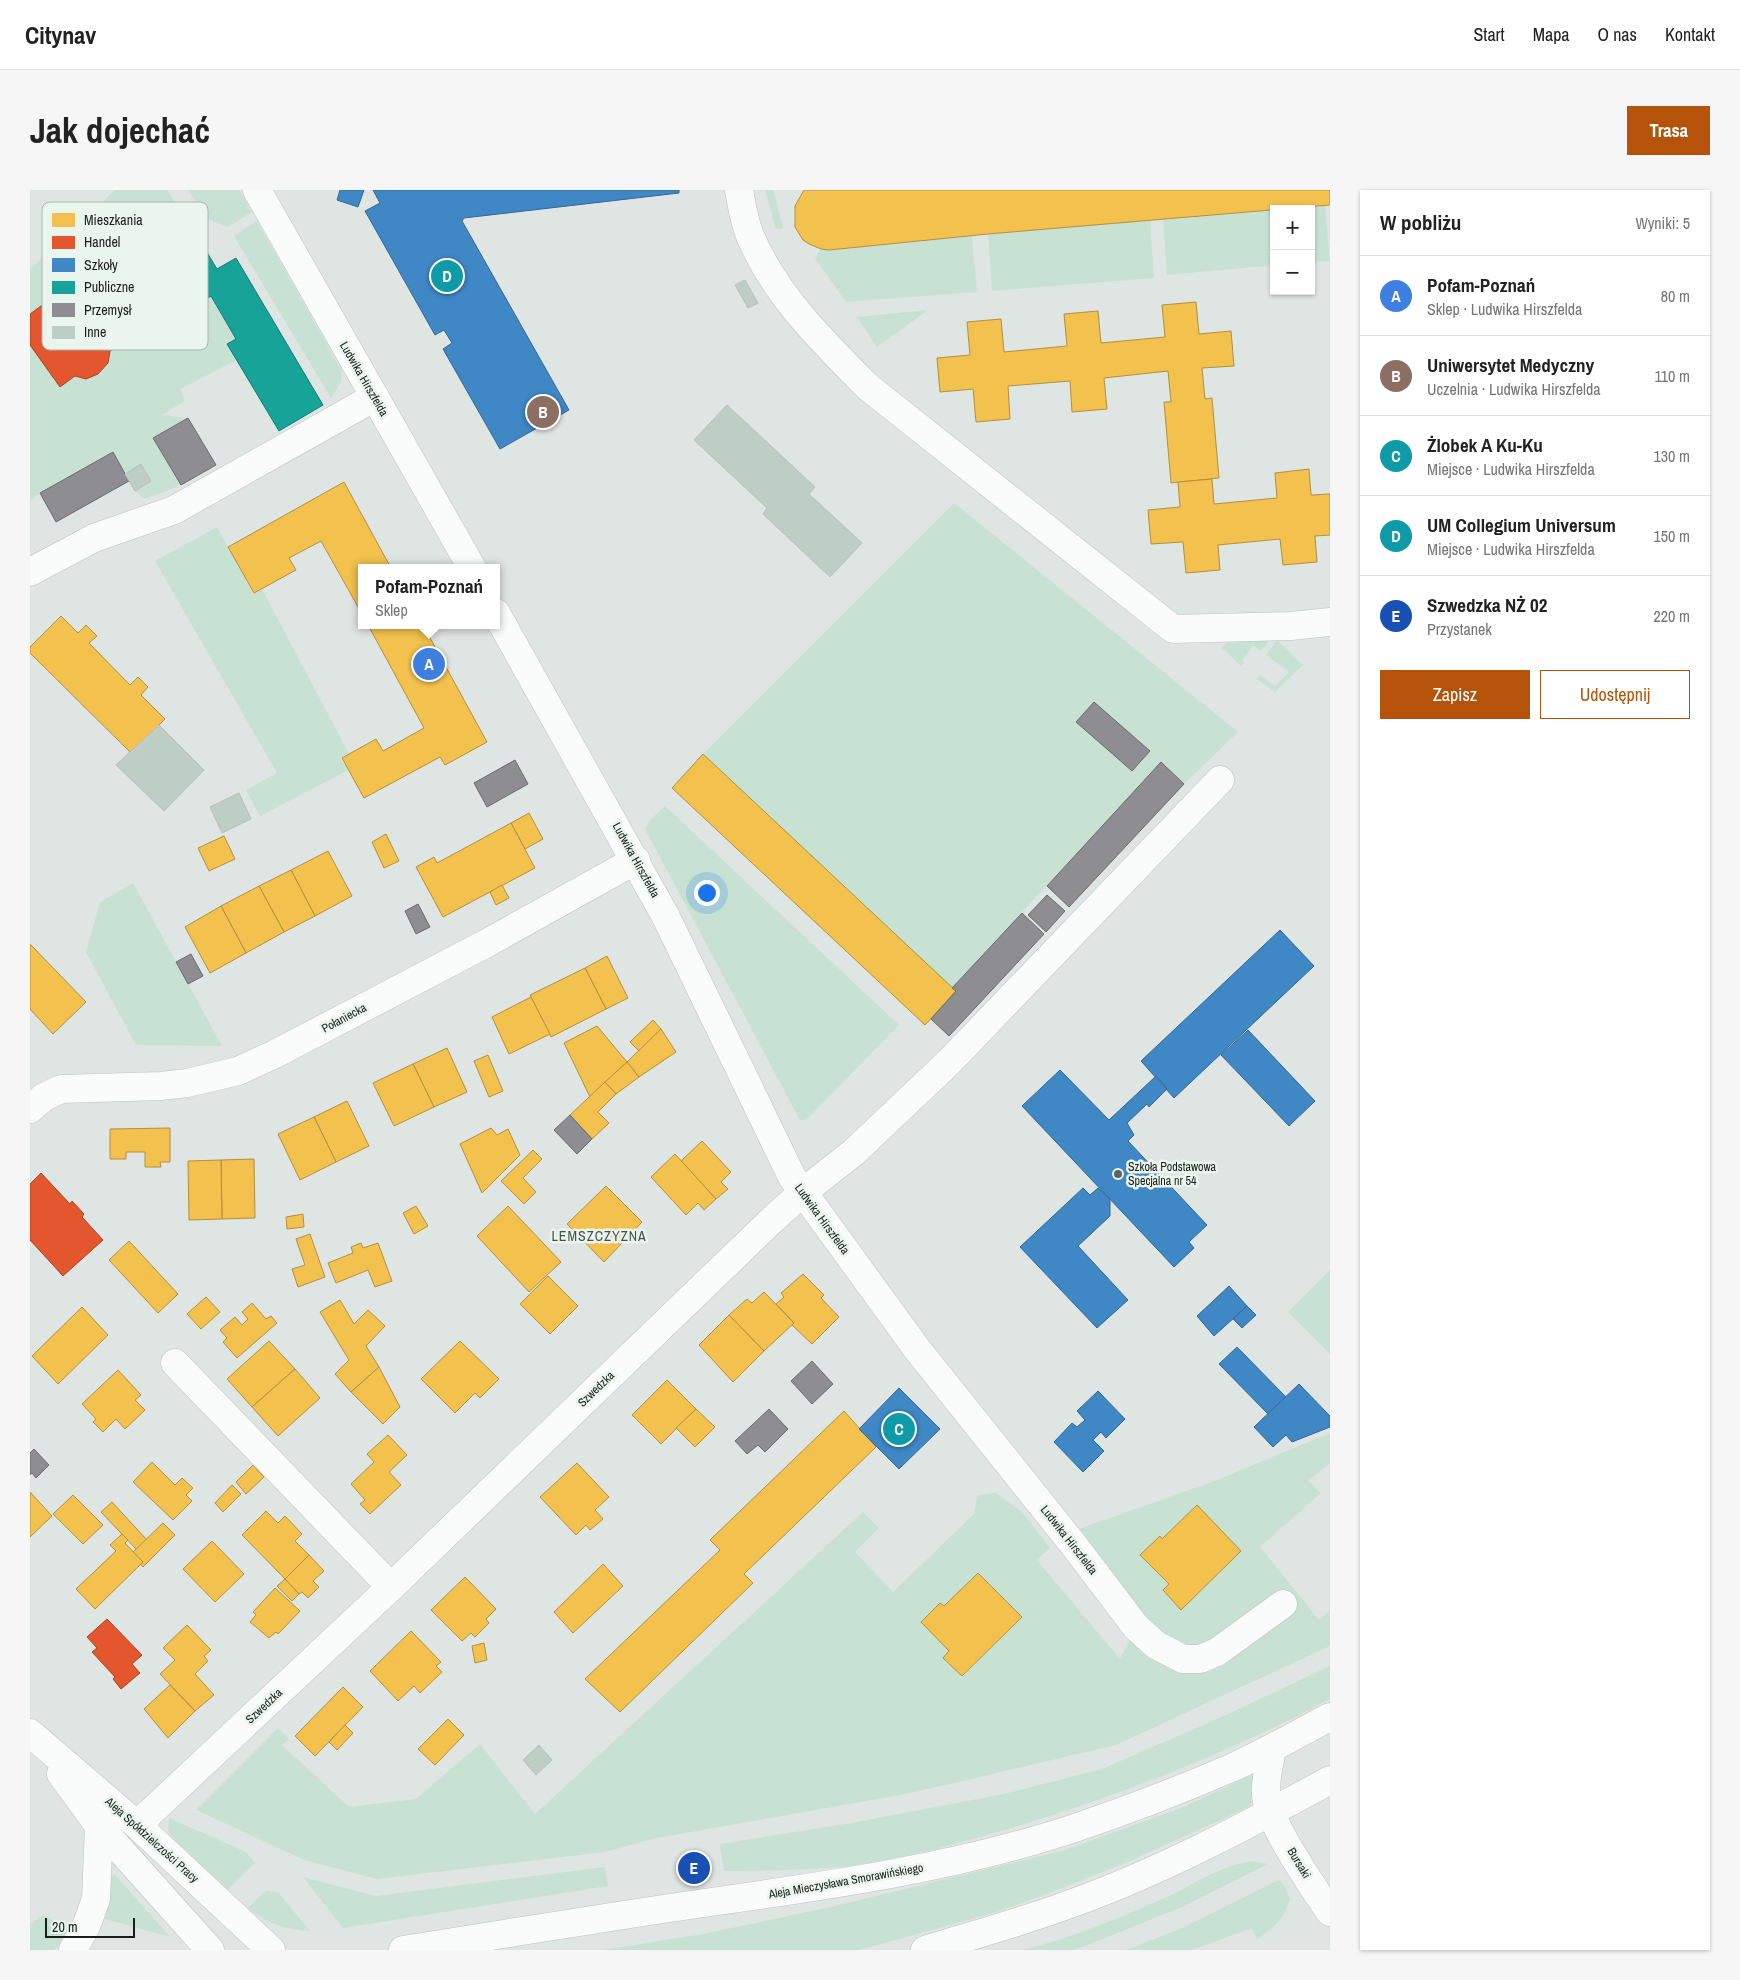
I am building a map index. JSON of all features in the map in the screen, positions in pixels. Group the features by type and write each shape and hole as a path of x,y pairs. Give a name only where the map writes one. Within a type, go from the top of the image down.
{"street":[{"name":"Ludwika Hirszfelda","path":"257,190 470,564"},
{"path":"739,190 751,239 776,282 834,354 868,387 1173,628 1291,626 1330,622"},
{"path":"30,572 94,538 174,510 338,416 375,397"},
{"name":"Ludwika Hirszfelda","path":"500,619 636,860 666,917 792,1177 802,1193 917,1349 1073,1544 1136,1627 1156,1644 1183,1659 1200,1659 1217,1652 1283,1604"},
{"name":"Szwedzka","path":"137,1825 391,1586 802,1193 854,1152 952,1060 1220,780"},
{"name":"Połaniecka","path":"31,1107 44,1097 61,1089 161,1086 194,1081 238,1070 275,1054 487,943 636,860"},
{"path":"175,1363 391,1586"},
{"name":"Aleja Mieczysława Smorawińskiego","path":"403,1950 835,1884 932,1866 1069,1830 1224,1771 1330,1717"},
{"name":"Aleja Spółdzielczości Pracy","path":"30,1733 137,1825 271,1950"},
{"name":"Aleja Spółdzielczości Pracy","path":"30,1733 99,1826 210,1950"},
{"path":"1271,1812 1266,1794 1272,1748"},
{"path":"925,1950 1071,1904 1194,1851 1330,1780"},
{"name":"Bursaki","path":"1271,1812 1294,1857 1330,1912"},
{"path":"72,1950 87,1924 96,1899 99,1826"}],"green space":[{"path":"115,190 167,190 175,202 102,202"},
{"path":"188,190 239,190 252,212 228,227 210,220 208,217 208,202 197,202"},
{"path":"765,190 773,190 783,228 776,229"},
{"path":"1325,206 1330,261 1315,262 1315,207"},
{"path":"1270,210 1270,265 1167,275 1163,220"},
{"path":"1150,220 1154,278 992,291 988,234"},
{"path":"257,221 342,371 341,382 331,398 234,236"},
{"path":"972,236 977,292 846,302 815,258 821,249"},
{"path":"42,258 42,350 208,350 208,298 211,296 236,339 228,344 237,360 180,389 185,401 162,415 188,418 153,438 181,485 145,499 135,491 140,465 125,474 113,452 40,493 30,501 30,269"},
{"path":"928,310 877,347 857,317"},
{"path":"954,503 1238,732 1184,784 1160,763 952,988 703,754"},
{"path":"217,527 253,594 262,589 349,754 340,758 348,770 260,816 246,790 277,773 155,561"},
{"path":"1271,639 1261,651 1253,646 1243,659 1244,663 1241,666 1222,648 1226,643"},
{"path":"1277,640 1303,665 1275,692 1257,679 1260,675 1275,686 1289,672 1266,655"},
{"path":"665,806 899,1025 806,1120 800,1120 645,829 649,821"},
{"path":"133,883 222,1046 136,1045 86,952 100,902"},
{"path":"1330,1270 1330,1354 1288,1312"},
{"path":"1330,1433 1330,1463 1308,1481 1321,1493 1260,1547 1319,1620 1330,1610 1330,1646 1116,1745 911,1793 652,1839 605,1852 377,1879 307,1861 196,1810 278,1728 289,1739 282,1745 349,1807 416,1799 480,1744 535,1814 863,1512 879,1528 855,1552 893,1592 974,1514 977,1495 996,1493 1023,1513 1050,1548 1037,1560 1120,1659 1136,1627 1065,1534 1220,1479"},
{"path":"1330,1666 1330,1699 1216,1754 1098,1800 955,1844 870,1863 818,1869 724,1871 720,1844 851,1823 1004,1794 1102,1769 1226,1715"},
{"path":"1258,1772 1252,1790 1251,1806 1130,1861 997,1912 859,1950 603,1950 703,1934 831,1907 1065,1850 1184,1807"},
{"path":"169,1818 246,1852 255,1863 227,1890 171,1836 168,1830"},
{"path":"1252,1861 1268,1864 1182,1907 1075,1950 1023,1950 1096,1926 1167,1897 1230,1866"},
{"path":"605,1867 608,1886 343,1928 303,1877 376,1896"},
{"path":"113,1874 116,1876 170,1937 105,1919"},
{"path":"1279,1880 1285,1887 1290,1899 1278,1922 1257,1940 1252,1928 1192,1950 1126,1950 1180,1929"},
{"path":"266,1891 278,1892 310,1931 277,1925 262,1918 248,1908"},
{"path":"43,1915 69,1928 54,1950 30,1950 30,1924"}],"building: Mieszkania":[{"path":"804,190 1330,190 1330,205 1270,205 1270,210 988,234 829,250 821,249 803,240 795,227 795,206"},
{"path":"1196,302 1199,334 1231,331 1234,366 1202,368 1205,399 1212,398 1219,478 1171,483 1164,402 1171,402 1168,371 1104,378 1107,409 1072,412 1070,381 1008,386 1010,419 976,422 973,389 940,392 937,358 970,355 967,322 1001,319 1004,352 1067,346 1064,314 1098,311 1101,343 1165,337 1162,305"},
{"path":"1309,469 1311,495 1330,494 1330,535 1315,536 1317,562 1283,565 1280,539 1218,545 1220,570 1186,573 1183,542 1151,544 1148,510 1180,507 1178,482 1212,479 1214,504 1277,498 1275,473"},
{"path":"344,482 389,564 358,564 358,607 321,541 289,558 296,570 254,593 228,547"},
{"path":"61,616 78,633 86,625 97,636 89,643 130,685 138,677 148,687 141,695 165,719 131,753 30,653 30,647"},
{"path":"370,629 425,629 487,742 445,765 440,757 364,798 342,758 376,739 383,751 424,728"},
{"path":"703,754 956,991 925,1025 672,788"},
{"path":"529,813 543,839 525,849 511,823"},
{"path":"511,823 535,868 443,917 416,867 434,857 437,863"},
{"path":"386,834 399,861 384,868 372,842"},
{"path":"224,836 235,859 209,871 198,848"},
{"path":"328,851 352,896 315,916 291,870"},
{"path":"291,870 315,916 284,932 259,886"},
{"path":"502,885 509,898 496,905 490,892"},
{"path":"259,886 284,932 246,953 221,906"},
{"path":"221,906 246,953 210,973 185,927"},
{"path":"30,944 86,1002 53,1034 30,1009"},
{"path":"607,956 628,998 606,1009 585,968"},
{"path":"585,968 606,1009 551,1037 530,995"},
{"path":"531,997 550,1034 509,1054 492,1017"},
{"path":"653,1020 661,1029 639,1051 630,1042"},
{"path":"597,1026 627,1062 590,1097 564,1043"},
{"path":"661,1029 676,1052 639,1077 627,1062"},
{"path":"447,1048 467,1092 434,1107 413,1064"},
{"path":"488,1055 503,1091 489,1097 474,1061"},
{"path":"627,1062 639,1077 616,1094 605,1082"},
{"path":"413,1064 434,1107 394,1126 373,1083"},
{"path":"605,1082 616,1094 598,1112 609,1123 592,1139 570,1115"},
{"path":"347,1101 369,1146 336,1162 314,1117"},
{"path":"314,1117 336,1162 300,1180 278,1134"},
{"path":"170,1128 170,1162 160,1162 161,1167 145,1167 145,1152 126,1152 126,1159 110,1159 110,1129"},
{"path":"491,1128 497,1135 508,1129 520,1155 482,1193 460,1144"},
{"path":"702,1141 731,1172 721,1182 728,1189 716,1199 681,1161"},
{"path":"533,1150 542,1159 523,1178 536,1192 524,1204 501,1181"},
{"path":"675,1154 716,1199 704,1210 698,1203 686,1215 651,1177"},
{"path":"254,1159 255,1218 222,1219 221,1160"},
{"path":"221,1160 222,1219 189,1220 188,1161"},
{"path":"606,1186 642,1222 604,1262 567,1224"},
{"path":"416,1206 428,1226 414,1234 403,1213"},
{"path":"508,1206 561,1262 529,1292 477,1236"},
{"path":"303,1214 304,1227 287,1229 286,1217"},
{"path":"310,1234 325,1277 298,1287 292,1269 305,1265 296,1239"},
{"path":"129,1241 178,1294 158,1313 109,1260"},
{"path":"361,1243 363,1248 378,1243 392,1281 375,1287 368,1270 336,1283 328,1263 353,1253 351,1247"},
{"path":"803,1274 824,1295 821,1298 839,1317 812,1344 792,1325 794,1323 776,1304 784,1297 781,1293"},
{"path":"548,1276 578,1306 550,1334 520,1304"},
{"path":"764,1292 794,1323 764,1351 729,1315 747,1299 752,1303"},
{"path":"206,1297 220,1312 201,1329 187,1314"},
{"path":"340,1300 354,1324 368,1310 385,1326 366,1346 379,1367 351,1392 335,1374 349,1360 320,1312"},
{"path":"252,1303 266,1319 271,1316 277,1323 237,1358 223,1342 227,1338 220,1330 235,1317 242,1325 248,1319 242,1312"},
{"path":"82,1307 108,1335 58,1384 32,1356"},
{"path":"729,1315 764,1351 733,1382 699,1345"},
{"path":"269,1341 295,1369 252,1407 227,1379"},
{"path":"460,1341 499,1379 480,1398 475,1393 455,1413 421,1379"},
{"path":"379,1367 400,1407 383,1424 351,1392"},
{"path":"295,1369 320,1398 278,1436 252,1407"},
{"path":"118,1370 141,1395 135,1400 145,1410 125,1429 116,1419 103,1432 93,1422 96,1419 82,1404"},
{"path":"667,1380 696,1409 661,1444 632,1415"},
{"path":"696,1409 715,1427 695,1447 676,1428"},
{"path":"844,1411 876,1447 744,1574 753,1583 620,1712 585,1679 720,1550 710,1540"},
{"path":"388,1435 407,1455 389,1472 401,1485 370,1514 360,1504 365,1500 351,1484 374,1462 367,1454"},
{"path":"152,1462 175,1485 182,1478 193,1488 186,1495 192,1501 173,1520 133,1482"},
{"path":"577,1463 609,1497 595,1510 603,1519 590,1530 586,1525 576,1535 540,1497"},
{"path":"253,1465 264,1477 246,1494 236,1482"},
{"path":"232,1485 241,1494 223,1512 215,1503"},
{"path":"30,1492 52,1516 30,1537"},
{"path":"73,1495 103,1525 83,1544 53,1514"},
{"path":"112,1502 147,1540 137,1550 101,1512"},
{"path":"1197,1505 1241,1551 1181,1610 1163,1590 1169,1584 1140,1555 1160,1536 1162,1539"},
{"path":"266,1511 278,1523 285,1516 302,1534 295,1541 309,1555 285,1579 242,1535"},
{"path":"163,1523 175,1535 143,1567 131,1554"},
{"path":"122,1534 128,1540 125,1543 143,1562 95,1609 76,1589 116,1551 110,1545"},
{"path":"212,1541 244,1574 215,1602 183,1569"},
{"path":"309,1555 324,1571 313,1581 319,1587 308,1598 302,1592 299,1594 285,1579"},
{"path":"603,1564 623,1586 573,1633 554,1612"},
{"path":"978,1573 1022,1617 962,1676 943,1658 949,1651 921,1622 940,1603 944,1606"},
{"path":"465,1577 496,1609 486,1619 489,1623 475,1637 471,1633 462,1641 431,1610"},
{"path":"285,1579 299,1594 292,1601 277,1586"},
{"path":"275,1588 300,1611 278,1634 276,1632 269,1638 250,1622 256,1615 253,1612"},
{"path":"187,1625 211,1650 204,1656 208,1661 195,1674 214,1695 195,1711 160,1674 175,1660 163,1648"},
{"path":"411,1631 441,1662 436,1666 442,1672 420,1693 414,1686 398,1701 370,1671"},
{"path":"484,1643 487,1660 475,1663 472,1646"},
{"path":"170,1685 195,1711 168,1738 144,1709"},
{"path":"343,1687 363,1707 315,1756 295,1736"},
{"path":"448,1719 464,1735 435,1765 418,1749"},
{"path":"345,1725 353,1733 337,1750 329,1742"}],"building: Handel":[{"path":"42,305 42,350 112,350 108,363 98,374 86,379 75,376 60,387 30,345 30,314"},
{"path":"41,1173 70,1204 72,1201 84,1214 82,1217 103,1240 63,1276 30,1240 30,1184"},
{"path":"107,1619 142,1655 132,1664 140,1673 121,1689 113,1679 115,1677 92,1652 97,1648 87,1637"}],"building: Szkoły":[{"path":"340,190 364,190 358,207 337,200"},
{"path":"373,190 679,190 679,193 464,218 462,221 569,410 500,449 443,349 452,343 444,330 435,335 365,211 380,203"},
{"path":"1280,930 1314,966 1174,1098 1141,1061"},
{"path":"1248,1030 1315,1101 1289,1126 1221,1055"},
{"path":"1060,1070 1109,1120 1156,1076 1167,1089 1149,1107 1147,1104 1127,1123 1134,1135 1128,1141 1207,1225 1189,1242 1194,1248 1174,1267 1022,1106"},
{"path":"1083,1188 1090,1195 1098,1188 1110,1199 1110,1216 1078,1246 1128,1300 1097,1328 1020,1247"},
{"path":"1229,1286 1247,1306 1214,1336 1197,1316"},
{"path":"1247,1306 1256,1315 1242,1328 1233,1319"},
{"path":"1237,1347 1286,1397 1268,1414 1219,1364"},
{"path":"1299,1384 1330,1416 1330,1427 1292,1442 1286,1435 1273,1447 1254,1427"},
{"path":"899,1388 940,1429 899,1469 859,1429"},
{"path":"1098,1391 1125,1419 1106,1438 1101,1432 1093,1440 1104,1451 1083,1472 1054,1442 1072,1423 1077,1427 1085,1420 1077,1411"}],"building: Publiczne":[{"path":"208,254 217,269 236,258 323,405 279,431 227,344 236,339 211,296 208,298"}],"building: Przemysł":[{"path":"188,418 216,465 181,485 153,438"},
{"path":"113,452 129,481 56,522 40,493"},
{"path":"1094,702 1150,751 1132,771 1076,722"},
{"path":"515,760 528,784 487,807 474,783"},
{"path":"1161,762 1184,784 1069,907 1047,886"},
{"path":"1047,895 1065,911 1046,932 1028,915"},
{"path":"418,904 430,927 416,934 405,911"},
{"path":"1022,913 1044,934 949,1036 931,1019 956,991 952,988"},
{"path":"191,954 203,976 188,984 176,962"},
{"path":"570,1115 592,1139 577,1154 554,1130"},
{"path":"812,1361 833,1384 812,1404 791,1381"},
{"path":"769,1409 788,1429 765,1452 758,1445 747,1454 735,1441"},
{"path":"34,1449 49,1465 36,1478 32,1473 30,1475 30,1453"}],"building: Inne":[{"path":"745,280 758,303 748,308 735,285"},
{"path":"727,405 815,487 809,494 862,543 830,577 763,514 767,508 694,440"},
{"path":"141,464 151,481 135,491 125,474"},
{"path":"159,725 204,770 164,811 116,765"},
{"path":"239,793 251,819 222,833 210,807"},
{"path":"539,1745 552,1760 536,1775 523,1760"}],"place":[{"name":"UM Collegium Universum","path":"447,276"},
{"name":"Uniwersytet Medyczny","path":"543,412"},
{"name":"Pofam-Poznań","path":"429,664"},
{"name":"Szkoła Podstawowa Specjalna nr 54","path":"1118,1174"},
{"name":"Żlobek A Ku-Ku","path":"899,1429"},
{"name":"Szwedzka NŻ 02","path":"694,1868"}],"district":[{"name":"LEMSZCZYZNA","path":"599,1236"}]}
